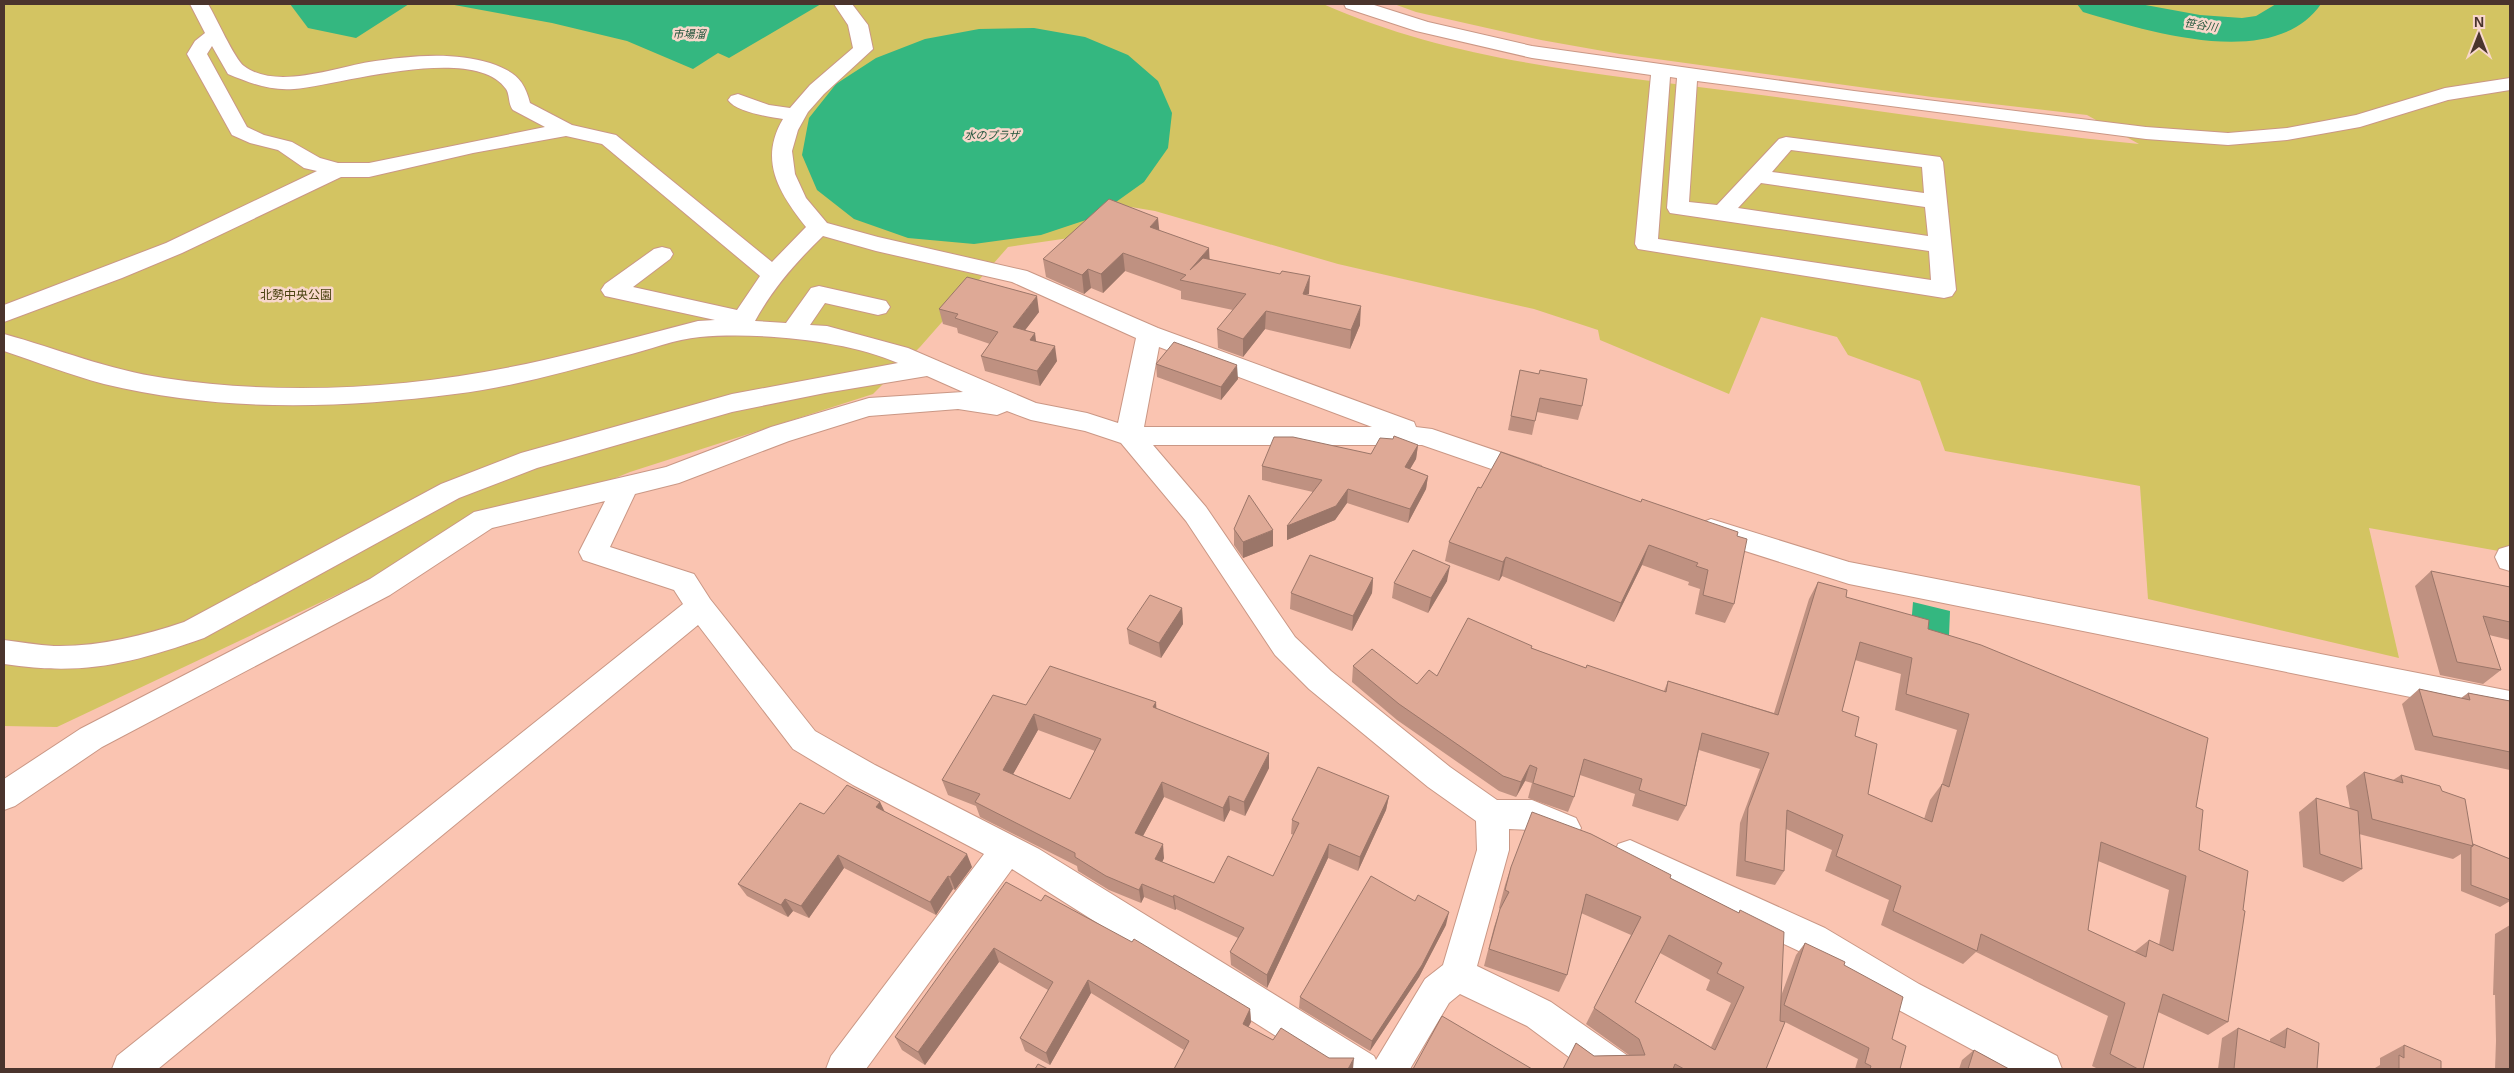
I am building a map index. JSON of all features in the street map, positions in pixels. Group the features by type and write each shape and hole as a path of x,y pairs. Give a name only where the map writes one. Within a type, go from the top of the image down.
{"street":[{"path":"199,4 235,70 265,82 294,83 371,68 423,62 472,64 499,73 516,87 520,106"},
{"path":"843,4 858,25 863,49 817,87 795,115 782,145 781,167 788,187 802,211 819,228 876,244 1019,276 1149,334 1423,436 1558,481"},
{"path":"1353,4 1423,27 1532,52 1686,75 2146,134 2228,138 2287,134 2360,121 2445,94 2510,84"},
{"path":"215,34 202,45 197,54 239,131 257,139 285,146 312,163 337,170 369,170 473,147 566,130"},
{"path":"1661,71 1646,244 1944,290 1932,162 1786,143 1722,213"},
{"path":"1686,75 1678,208 1940,245"},
{"path":"738,100 765,110 795,115"},
{"path":"520,106 566,130 609,140 773,275"},
{"path":"473,147 495,134 520,106"},
{"path":"4,314 114,273 174,248 337,170"},
{"path":"1756,176 1936,202"},
{"path":"739,328 760,291 790,255 819,228"},
{"path":"662,254 613,290 732,316 739,328"},
{"path":"792,332 819,294 878,307"},
{"path":"4,342 104,375 228,395 301,398 385,394 457,385 543,369 698,329 739,328 827,334 899,354 1031,411"},
{"path":"1149,334 1132,415 1130,436 1196,514 1285,646 1320,680 1439,777 1492,814 1532,815 1595,840 1813,940 1907,996 2044,1069"},
{"path":"4,652 54,658 99,656 151,645 194,630 450,491 489,474 530,460 732,403 825,384 932,367"},
{"path":"4,796 91,738 380,587 484,519 670,476 780,434 869,407 958,400 1087,422 1130,436 1423,436"},
{"path":"626,486 593,552 684,582 700,607 804,740 864,775 1027,860 1361,1069"},
{"path":"1685,521 1849,573 2510,704"},
{"path":"130,1069 700,607"},
{"path":"1390,1069 1437,991 1457,975 1494,850 1492,814"},
{"path":"844,1069 1006,850"},
{"path":"1457,975 1539,1014 1616,1069"}],"green space":[{"name":"北勢中央公園","path":"4,4 1323,4 1374,24 1425,40 1531,64 1991,127 2139,144 2087,115 1932,97 1620,54 1541,40 1416,12 1394,4 2510,4 2510,553 2369,528 2399,658 2148,599 2140,486 1945,451 1920,381 1848,355 1837,337 1761,317 1729,394 1600,340 1598,330 1534,309 1338,264 1155,211 1119,205 1083,236 1008,247 920,347 873,394 630,472 370,579 57,727 4,726"}],"water":[{"path":"290,4 409,4 356,38 308,28"},
{"name":"市場溜","path":"449,4 821,4 729,58 718,53 693,69 627,41 552,23"},
{"name":"水のプラザ","path":"1034,28 1085,37 1128,55 1158,81 1172,113 1168,148 1144,182 1095,217 1041,235 974,244 908,238 854,219 817,190 802,155 809,118 836,84 876,58 925,39 979,29"},
{"path":"1913,602 1950,611 1949,636 1911,627"}],"building":[{"path":"1109,199 1158,218 1150,227 1209,248 1190,270 1203,258 1280,274 1282,271 1310,276 1303,294 1361,306 1351,330 1266,311 1243,339 1217,329 1246,294 1180,280 1186,275 1123,253 1101,274 1088,269 1082,275 1043,259"},
{"path":"967,277 1037,296 1013,327 1035,333 1030,340 1055,346 1037,371 981,356 998,332 955,318 958,314 939,309"},
{"path":"1174,342 1237,365 1221,387 1156,364"},
{"path":"1520,370 1539,374 1540,370 1587,379 1582,406 1540,398 1535,421 1511,416"},
{"path":"1394,436 1418,445 1405,467 1428,476 1410,509 1348,489 1336,506 1287,526 1322,480 1262,466 1274,437 1293,437 1371,454 1380,438 1393,439"},
{"path":"1501,452 1641,502 1642,499 1738,532 1737,536 1747,539 1734,604 1703,595 1708,570 1696,566 1698,563 1649,545 1621,603 1506,557 1503,562 1449,542 1478,487 1481,488"},
{"path":"1249,495 1273,530 1243,542 1234,529"},
{"path":"1413,550 1450,566 1431,598 1394,583"},
{"path":"1310,555 1373,578 1353,616 1291,593"},
{"path":"2431,571 2510,587 2510,622 2483,616 2501,670 2457,662"},
{"path":"1818,582 1847,590 1846,597 1929,620 1928,629 1981,645 2208,738 2196,807 2203,810 2199,850 2248,871 2243,910 2245,911 2228,1022 2163,994 2143,1069 2138,1069 2110,1054 2125,1003 1981,934 1977,951 1893,911 1901,886 1836,856 1843,835 1787,810 1784,871 1745,861 1748,808 1769,753 1702,733 1686,806 1639,790 1642,779 1584,759 1574,797 1533,783 1537,768 1530,765 1521,782 1503,776 1399,704 1353,666 1372,649 1417,684 1429,670 1437,676 1468,618 1532,646 1531,648 1586,668 1587,665 1666,692 1668,681 1778,715","holes":["1860,642 1912,658 1906,694 1969,714 1949,787 1942,784 1932,822 1868,794 1877,744 1855,736 1859,717 1842,711","2101,842 2186,876 2173,951 2149,940 2146,957 2088,930"]},
{"path":"1150,595 1182,608 1159,643 1127,629"},
{"path":"1050,666 1156,702 1153,707 1269,753 1244,802 1229,796 1223,808 1162,782 1135,833 1163,844 1155,859 1214,883 1228,856 1273,876 1299,823 1292,820 1318,767 1389,796 1360,857 1329,844 1267,975 1230,952 1244,928 1174,895 1173,897 1142,884 1139,890 1106,876 1075,857 1075,853 975,802 980,794 942,780 993,695 1026,705","holes":["1034,714 1101,739 1070,799 1003,770"]},
{"path":"2419,689 2470,700 2468,693 2510,701 2510,752 2433,736"},
{"path":"2364,772 2403,783 2401,775 2440,786 2442,791 2465,799 2473,846 2372,819"},
{"path":"847,785 880,802 876,807 967,854 950,877 948,876 930,902 838,855 801,906 785,899 781,905 738,884 800,803 824,814"},
{"path":"2316,798 2358,811 2362,869 2320,854"},
{"path":"1532,812 1591,834 1671,875 1670,878 1739,913 1740,910 1784,932 1780,1021 1785,1022 1766,1069 1684,1069 1675,1064 1673,1069 1563,1069 1576,1043 1594,1056 1645,1055 1639,1039 1594,1008 1641,917 1586,894 1567,975 1489,949 1500,909 1509,892 1505,890 1511,867","holes":["1669,935 1722,963 1717,973 1744,987 1715,1050 1635,1002"]},
{"path":"2473,844 2510,859 2510,900 2471,885 2471,847"},
{"path":"1371,876 1415,901 1418,895 1449,912 1422,965 1372,1041 1300,997"},
{"path":"1006,882 1041,901 1045,895 1132,942 1134,939 1250,1009 1243,1024 1273,1040 1281,1028 1329,1058 1354,1058 1348,1069 1174,1069 1189,1041 1088,980 1046,1053 1020,1038 1053,982 994,948 918,1052 895,1037"},
{"path":"1805,943 1845,962 1844,965 1903,997 1892,1039 1906,1046 1900,1069 1870,1069 1871,1066 1865,1063 1869,1048 1784,1005"},
{"path":"1442,1016 1532,1069 1413,1069"},
{"path":"2238,1028 2285,1048 2287,1028 2319,1043 2317,1069 2234,1069"},
{"path":"2404,1045 2441,1061 2441,1069 2399,1069 2399,1055 2404,1058"},
{"path":"1974,1050 2009,1069 1968,1069"},
{"path":"1038,1064 1048,1069 1035,1069"}],"waterway":[{"name":"笹谷川","path":"2097,4 2178,24 2242,30 2270,24 2301,4"}]}
